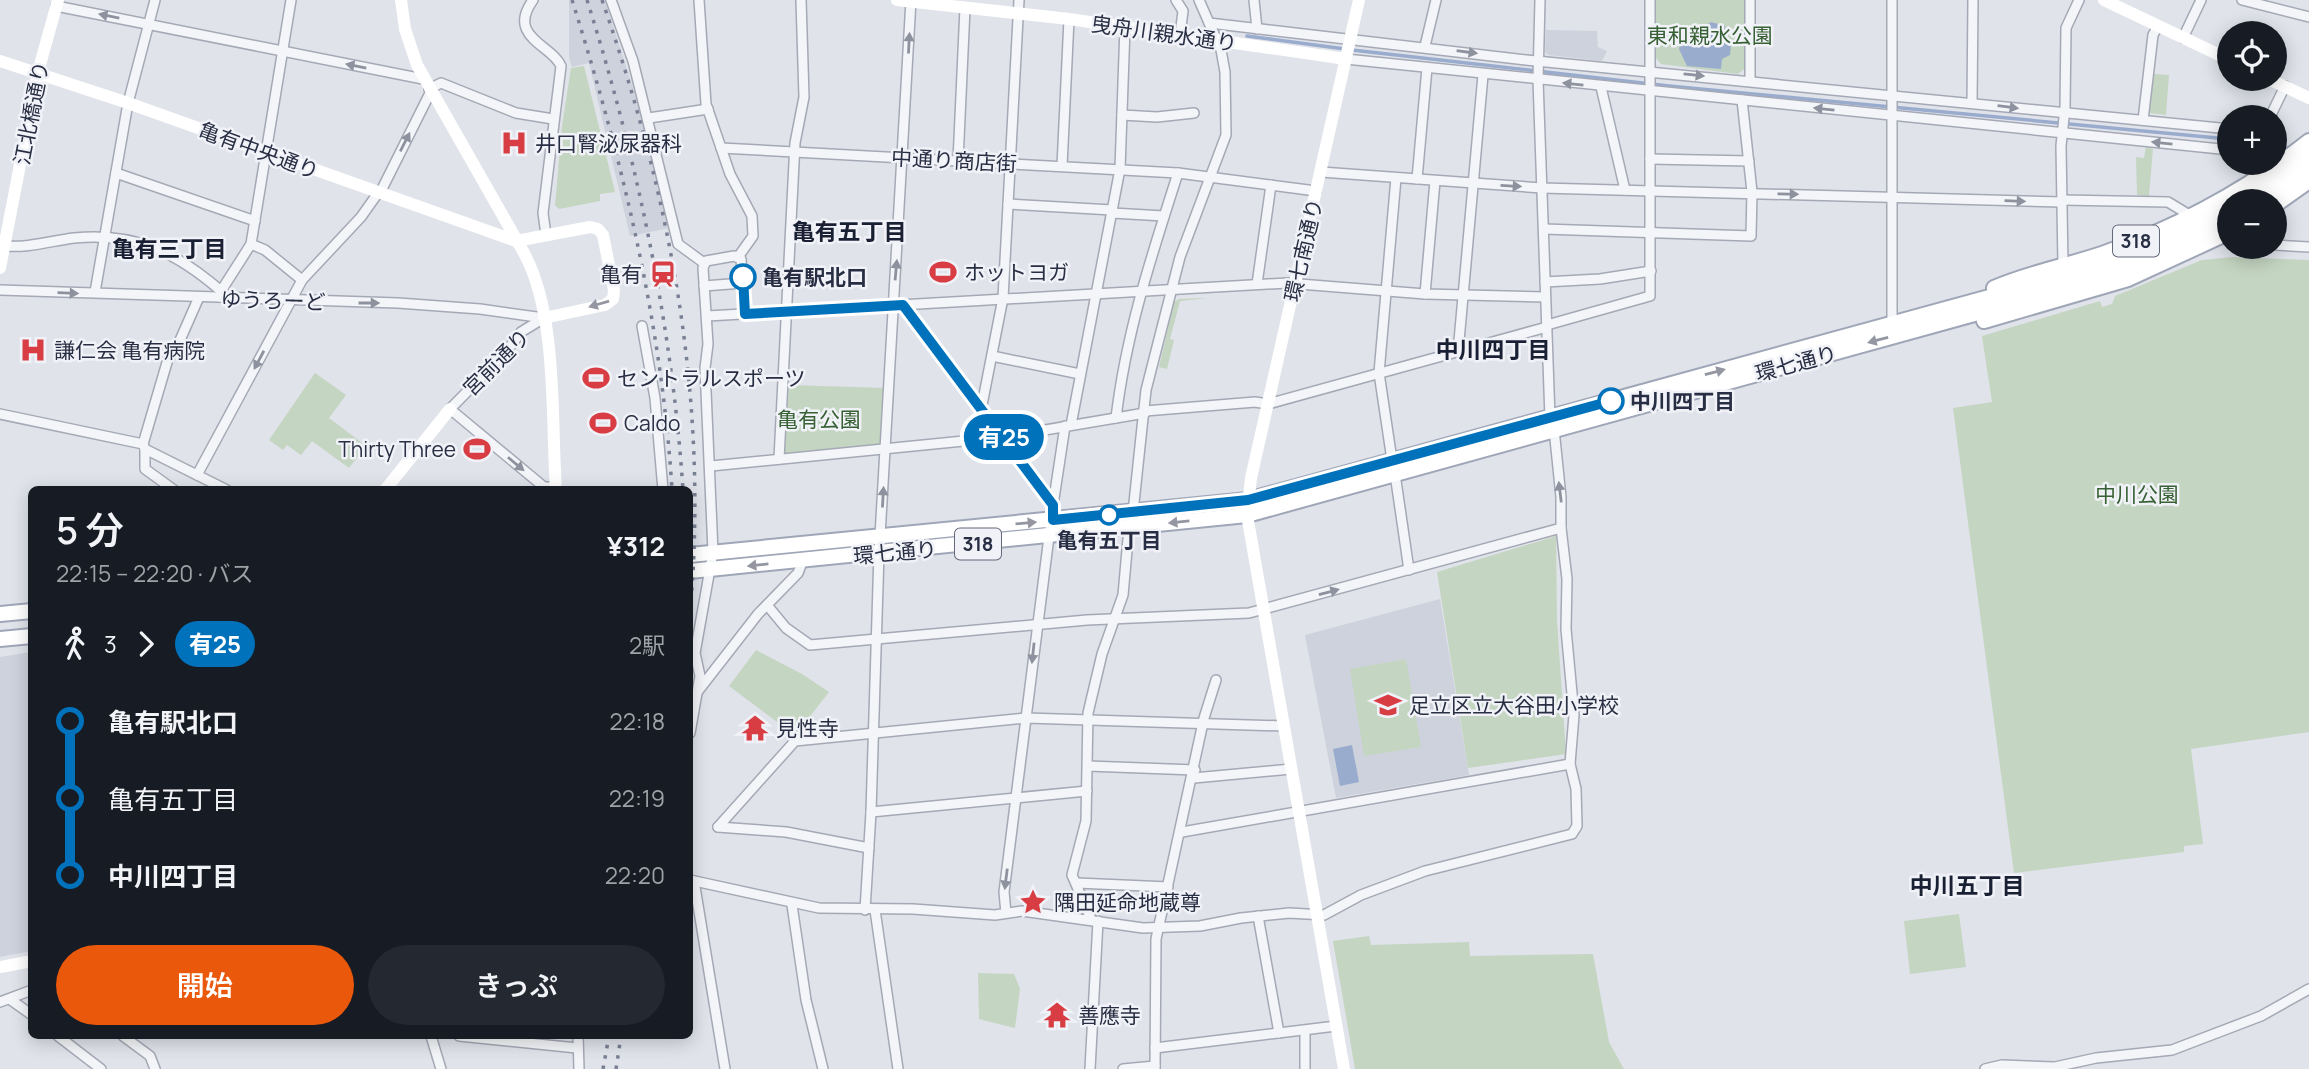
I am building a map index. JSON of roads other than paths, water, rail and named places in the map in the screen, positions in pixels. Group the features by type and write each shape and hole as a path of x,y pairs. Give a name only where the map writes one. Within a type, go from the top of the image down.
{"main road":[{"name":"318","path":"2287,153 2309,141"},
{"path":"2255,189 2309,153"},
{"path":"2276,189 2309,167"},
{"name":"318","path":"1946,316 2002,285 2127,244 2191,216 2253,175"},
{"path":"2287,197 2309,181"},
{"name":"環七通り","path":"2035,291 2128,254 2217,212"},
{"name":"環七通り","path":"693,571 1129,528 1247,507 2132,265 2217,225"},
{"name":"318","path":"1946,316 2009,316 2104,288 2217,242"},
{"name":"環七通り","path":"1552,423 1892,323 1946,316"},
{"name":"環七通り","path":"693,555 881,536 1053,512 1247,507"},
{"path":"0,614 28,611"},
{"path":"0,639 28,636"}],"street":[{"path":"95,292 128,103 155,0"},
{"path":"5,246 20,247 75,238 132,240 172,253 203,274 220,294 251,244 291,0"},
{"path":"401,0 410,47 428,86 534,277 544,318 550,486"},
{"path":"533,0 527,15 531,37 558,59 561,66 543,214 546,235"},
{"path":"611,0 633,61 649,118 678,244 704,263 738,257 753,236 752,216 730,174 708,109 699,0"},
{"path":"779,459 795,151 804,97 802,0"},
{"name":"曳舟川親水通り","path":"897,0 1069,19 1346,60"},
{"path":"981,410 1003,298 1019,0"},
{"path":"1176,0 1183,11 1180,34"},
{"path":"1133,512 1146,390 1171,289 1196,208 1222,151 1228,110 1225,72 1216,40 1199,0"},
{"path":"1254,0 1257,29"},
{"name":"環七南通り","path":"1247,507 1359,0"},
{"path":"1425,46 1436,0"},
{"path":"693,880 792,905 864,910 1006,913 1022,911 1158,927 1200,926 1289,913 1317,915 1425,871 1572,834 1577,826 1576,789 1570,764 1574,715 1566,641 1567,579 1560,528 1561,497 1552,423 1545,297 1538,80 1540,0"},
{"path":"711,466 1004,437 1145,412 1255,402 1268,404 1650,296 1650,0"},
{"path":"1750,0 1750,81"},
{"path":"1892,0 1892,323"},
{"path":"1972,103 1973,0"},
{"path":"2063,267 2062,134 2065,114 2066,28 2079,0"},
{"path":"2104,0 2217,54"},
{"path":"2183,38 2201,0"},
{"path":"2242,0 2309,17"},
{"path":"864,910 871,812 880,553 898,306 902,157 911,1"},
{"path":"57,3 283,51 428,86 441,83 516,113 553,119"},
{"name":"江北橋通り","path":"0,268 38,72 57,3"},
{"path":"958,161 965,8"},
{"path":"1062,166 1069,19"},
{"path":"1209,23 1538,60 2217,128"},
{"path":"2143,120 2153,35 2158,26"},
{"path":"1006,913 1004,892 1047,537 1120,169 1125,27"},
{"path":"1346,60 2217,149"},
{"name":"亀有中央通り","path":"0,61 128,103 516,241"},
{"path":"1417,179 1427,68"},
{"path":"1458,352 1483,75"},
{"path":"197,475 302,280 361,217 379,193 428,86"},
{"path":"1601,87 1625,190"},
{"path":"2287,87 2309,98"},
{"path":"1544,229 1751,236 1752,192 1742,100"},
{"path":"649,118 708,109"},
{"path":"1122,115 1157,117 1194,113"},
{"name":"中通り商店街","path":"721,148 1182,173 1316,191"},
{"path":"1650,159 1749,161"},
{"path":"1321,172 1542,188 2168,202 2191,216"},
{"path":"116,173 255,221"},
{"path":"1116,418 1121,378 1140,290 1164,216 1182,173"},
{"path":"1396,178 1379,373 1409,570"},
{"path":"1425,294 1435,181"},
{"path":"1257,284 1271,185"},
{"path":"1008,204 1164,216"},
{"path":"516,241 590,227 603,234 614,290 613,299 605,305 544,318"},
{"path":"251,244 265,250 302,280"},
{"path":"2287,246 2309,247"},
{"path":"738,257 742,262 745,314"},
{"path":"693,716 700,676 693,665 713,552 705,368 707,316 704,263"},
{"path":"1545,282 1600,279 1651,271"},
{"path":"707,316 1295,282 1386,292 1545,297"},
{"path":"704,286 743,283"},
{"name":"ゆうろーど","path":"0,290 199,297 220,294 291,300 460,307 544,318"},
{"path":"168,486 145,469 144,447 168,359 177,347 199,297"},
{"path":"898,306 1004,437 1053,512"},
{"name":"宮前通り","path":"450,409 506,352 521,332 544,318"},
{"path":"642,326 655,398 663,486"},
{"path":"992,356 1080,374"},
{"path":"388,486 450,409 546,486"},
{"path":"0,414 144,447 219,486"},
{"path":"1247,507 1344,1069"},
{"path":"1090,1069 1095,920 1072,875 1086,821 1088,721 1094,680 1123,595 1129,528"},
{"path":"767,605 786,628 810,645 1037,624 1263,610 1560,528"},
{"path":"697,693 767,605 798,573 803,560"},
{"path":"1123,1069 1155,1067 1158,927 1182,832 1203,723 1216,680"},
{"path":"869,848 786,832 718,827 795,741 1026,718 1284,726"},
{"path":"1182,832 1570,764"},
{"path":"1088,766 1194,774 1291,769"},
{"path":"871,812 1087,791"},
{"path":"1077,883 1168,887"},
{"path":"693,886 725,1069"},
{"path":"792,905 806,1000 822,1069"},
{"path":"875,910 898,1069"},
{"path":"1258,916 1279,1033"},
{"path":"0,967 28,962"},
{"path":"1985,1069 2002,1065 2055,1067 2095,1058 2172,1050 2261,1016 2309,989"},
{"path":"0,1002 28,992"},
{"path":"11,1000 28,1013"},
{"path":"1155,1048 1336,1026"},
{"path":"1305,1031 1305,1069"},
{"path":"62,1039 101,1069"},
{"path":"127,1039 150,1056 155,1069"},
{"path":"432,1039 441,1069"},
{"path":"488,1039 577,1048"},
{"path":"578,1039 579,1069"}],"water":[{"path":"1711,22 1725,26 1724,40 1731,45 1730,55 1722,59 1721,69 1687,66 1679,49 1682,37 1695,34"},
{"path":"1352,745 1359,782 1340,786 1333,749"}],"waterway":[{"path":"1247,36 1345,49"},
{"path":"1352,50 1669,86 2217,138"}],"railway":[{"path":"572,0 607,120 637,242 659,366 672,486"},
{"path":"587,0 622,120 650,242 670,366 683,486"},
{"path":"602,0 648,150 679,302 689,379 694,456 693,566"},
{"path":"603,1069 608,1039"},
{"path":"616,1069 621,1039"}],"place":[{"name":"井口腎泌尿器科","path":"514,143"},
{"name":"ホットヨガ","path":"943,272"},
{"name":"亀有","path":"663,274"},
{"name":"亀有駅北口","path":"743,277"},
{"name":"謙仁会 亀有病院","path":"33,350"},
{"name":"セントラルスポーツ","path":"596,378"},
{"name":"中川四丁目","path":"1611,401"},
{"name":"Caldo","path":"603,423"},
{"name":"Thirty Three","path":"477,449"},
{"name":"亀有五丁目","path":"1109,515"},
{"name":"足立区立大谷田小学校","path":"1388,705"},
{"name":"見性寺","path":"755,728"},
{"name":"隅田延命地蔵尊","path":"1033,902"},
{"name":"善應寺","path":"1057,1015"}],"district":[{"name":"亀有五丁目","path":"849,231"},
{"name":"亀有三丁目","path":"169,248"},
{"name":"中川四丁目","path":"1493,349"},
{"name":"中川五丁目","path":"1967,885"}],"park label":[{"name":"東和親水公園","path":"1710,35"},
{"name":"亀有公園","path":"819,419"},
{"name":"中川公園","path":"2137,494"}]}
